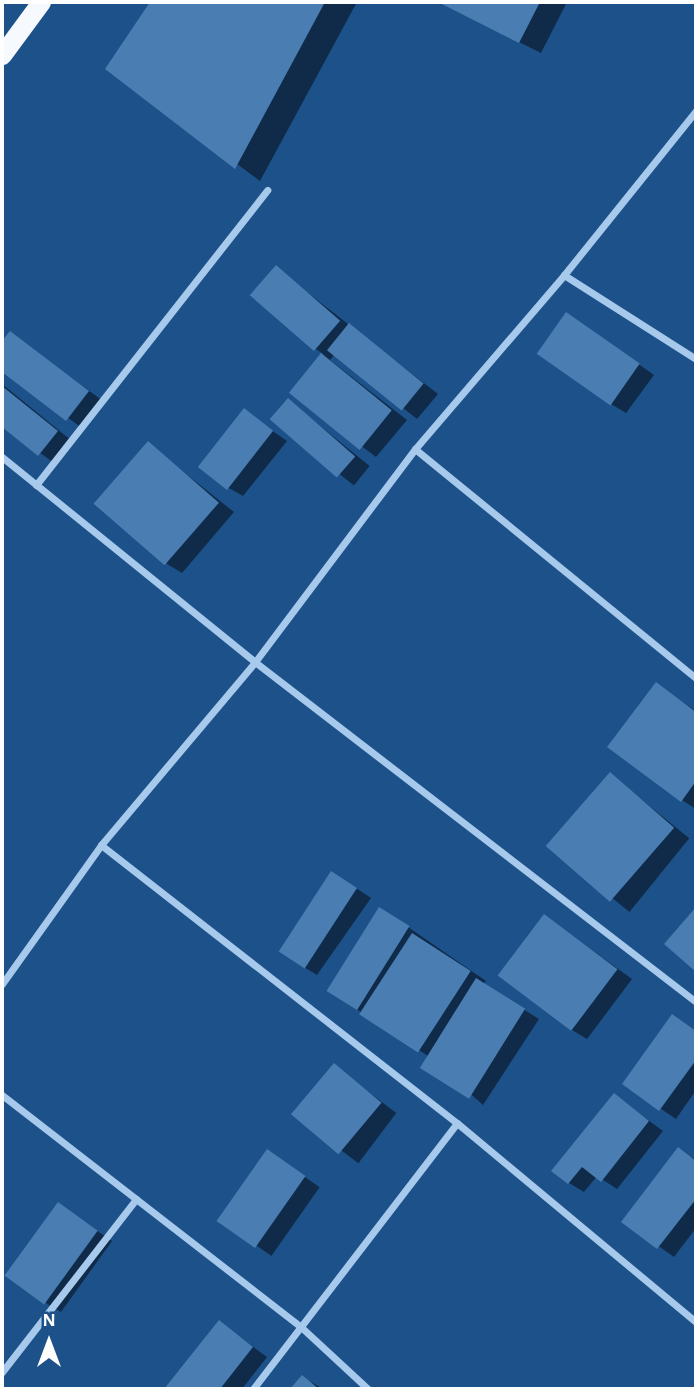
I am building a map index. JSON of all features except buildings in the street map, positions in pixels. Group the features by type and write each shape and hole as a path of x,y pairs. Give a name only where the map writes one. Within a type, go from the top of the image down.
{"highway":[{"path":"2,54 41,2"}],"street":[{"path":"2,984 101,845 255,662 415,449 564,275 696,111"},
{"path":"36,485 267,190"},
{"path":"564,275 696,359"},
{"path":"415,449 696,678"},
{"path":"2,457 255,662 696,1002"},
{"path":"101,845 457,1123 696,1321"},
{"path":"2,1096 301,1327 368,1389"},
{"path":"253,1389 457,1123"},
{"path":"2,1372 136,1199"}]}
